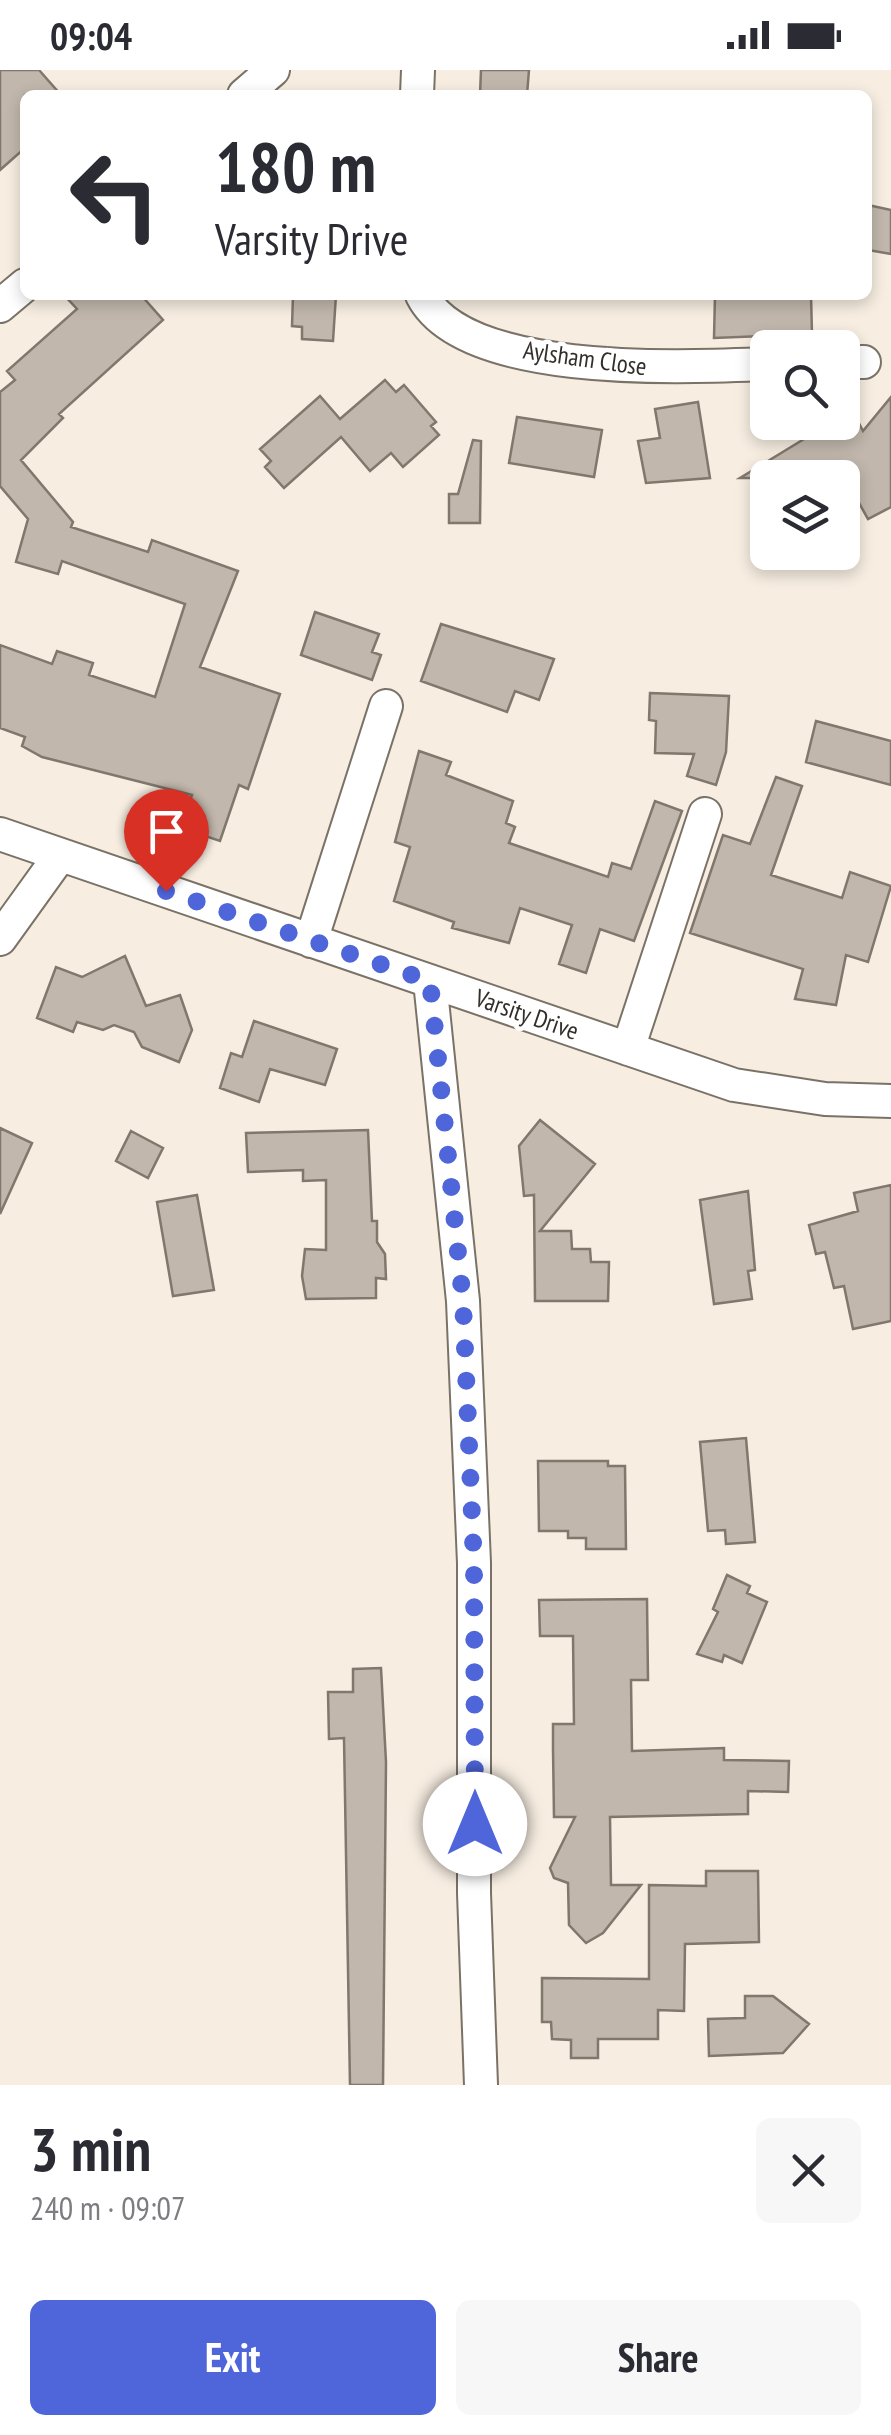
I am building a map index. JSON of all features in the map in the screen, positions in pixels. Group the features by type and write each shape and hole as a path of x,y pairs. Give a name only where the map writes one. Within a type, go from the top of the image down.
{"street":[{"path":"250,90 273,70"},
{"path":"0,306 20,288"},
{"name":"Aylsham Close","path":"426,300 443,324 476,341 614,366 750,364"},
{"path":"311,941 386,706"},
{"path":"628,1049 705,814"},
{"name":"Varsity Drive","path":"0,834 628,1049 767,1092 891,1101"},
{"path":"0,939 58,857"},
{"path":"430,981 463,1301 474,1564 474,1893 481,2085"}],"building":[{"path":"0,70 39,70 57,90 20,90 20,152 0,170"},
{"path":"481,70 529,70 527,90 480,90"},
{"path":"872,206 891,210 891,254 872,251"},
{"path":"69,300 145,300 163,320 59,414 63,418 21,460 73,522 71,527 148,552 152,540 238,571 200,667 280,694 248,789 239,785 220,841 181,828 192,795 42,757 22,746 25,737 0,728 0,645 52,664 57,651 93,663 89,675 155,697 185,604 62,561 58,574 16,562 28,519 0,486 0,392 15,380 7,371 77,309"},
{"path":"293,300 336,300 333,341 302,339 302,327 292,326"},
{"path":"715,300 811,300 812,330 750,330 750,337 714,338"},
{"path":"385,380 396,392 404,385 436,422 431,426 439,435 403,467 391,453 370,471 341,437 284,488 265,467 271,461 260,449 320,396 340,419"},
{"path":"891,397 891,507 868,519 860,505 860,460 770,460 802,440 860,440 860,425 863,431"},
{"path":"698,402 710,478 646,483 638,441 660,438 655,409"},
{"path":"517,417 602,430 594,477 509,463"},
{"path":"473,440 481,441 480,523 449,523 449,494 458,494"},
{"path":"315,612 379,634 372,652 381,655 372,680 301,655"},
{"path":"441,624 554,659 539,700 515,691 507,712 421,681"},
{"path":"650,693 729,696 726,752 716,785 687,776 694,754 655,753 656,721 649,720"},
{"path":"816,721 891,741 891,785 806,762"},
{"path":"419,751 451,762 446,775 513,801 506,823 515,827 509,843 608,877 612,863 631,869 655,801 682,811 634,941 600,929 586,973 559,964 572,925 520,908 509,943 452,928 454,922 394,901 410,847 395,842"},
{"path":"776,777 802,786 771,875 842,898 850,872 891,886 868,962 846,955 836,1005 795,999 803,969 690,933 723,835 750,844"},
{"path":"125,956 146,1006 180,995 192,1030 179,1062 142,1047 134,1032 114,1025 103,1030 77,1022 73,1032 37,1018 56,967 82,977"},
{"path":"254,1021 337,1049 325,1085 270,1069 259,1102 220,1088 231,1053 242,1057"},
{"path":"540,1120 595,1164 540,1231 571,1231 572,1249 590,1249 591,1262 609,1262 608,1301 535,1301 534,1195 524,1196 519,1146"},
{"path":"0,1128 32,1143 0,1214"},
{"path":"368,1130 372,1221 377,1221 377,1242 385,1254 386,1279 376,1278 376,1298 306,1299 302,1276 305,1249 326,1250 326,1180 303,1181 303,1170 248,1172 246,1133"},
{"path":"131,1131 163,1148 148,1178 116,1161"},
{"path":"891,1185 891,1321 853,1329 844,1286 834,1288 825,1252 816,1254 809,1225 858,1211 854,1193"},
{"path":"748,1191 755,1270 748,1271 752,1299 714,1304 700,1200"},
{"path":"197,1195 214,1290 173,1296 157,1202"},
{"path":"746,1438 755,1542 726,1544 725,1530 708,1531 700,1442"},
{"path":"538,1461 608,1461 608,1466 625,1466 626,1549 586,1549 586,1538 568,1538 568,1531 539,1531"},
{"path":"727,1575 750,1586 747,1593 767,1602 742,1663 724,1655 722,1662 697,1654 718,1612 713,1609"},
{"path":"647,1599 648,1680 631,1680 632,1751 724,1748 724,1760 789,1761 788,1792 748,1791 748,1814 610,1817 611,1885 641,1885 603,1933 586,1943 569,1925 568,1883 554,1878 550,1868 575,1817 554,1817 553,1749 553,1724 574,1724 573,1636 540,1636 539,1600"},
{"path":"381,1668 386,1762 383,2085 350,2085 344,1738 329,1739 328,1692 353,1692 353,1669"},
{"path":"706,1871 758,1871 759,1942 685,1944 684,2011 658,2010 658,2039 598,2039 598,2058 571,2058 571,2040 552,2039 551,2022 542,2022 542,1978 649,1979 649,1885 706,1886"},
{"path":"745,1996 773,1996 809,2024 783,2053 709,2056 708,2019 745,2018"}],"route":[{"path":"166,891 430,981 463,1301 474,1564 475,1824"}]}
